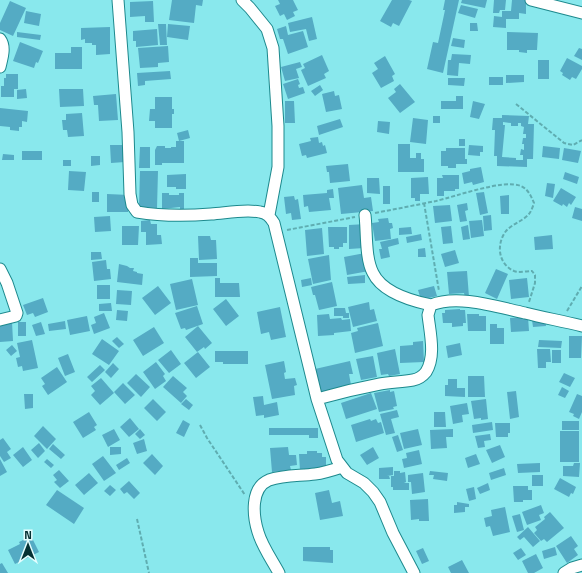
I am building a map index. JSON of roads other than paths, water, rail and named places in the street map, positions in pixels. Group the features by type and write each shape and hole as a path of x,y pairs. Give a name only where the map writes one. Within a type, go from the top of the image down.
{"street":[{"path":"118,0 123,50 130,194 132,205 137,212 152,214 191,215 250,211 261,212 269,215 274,223 317,399 337,460 347,473 364,483 380,502 393,533 414,573"},
{"path":"242,0 267,29 273,48 278,167 269,215"},
{"path":"532,0 582,13"},
{"path":"0,39 3,42 3,47 0,67"},
{"path":"365,215 369,260 373,273 378,280 398,295 410,300 436,304 454,301 488,304 582,326"},
{"path":"0,270 7,283 17,313 16,316 0,320"},
{"path":"317,399 357,388 412,380 421,377 427,371 430,362 432,347 428,315 436,304"},
{"path":"279,573 258,533 254,505 256,494 261,486 269,480 314,474 342,467"},
{"path":"564,573 572,568 582,565"}]}
